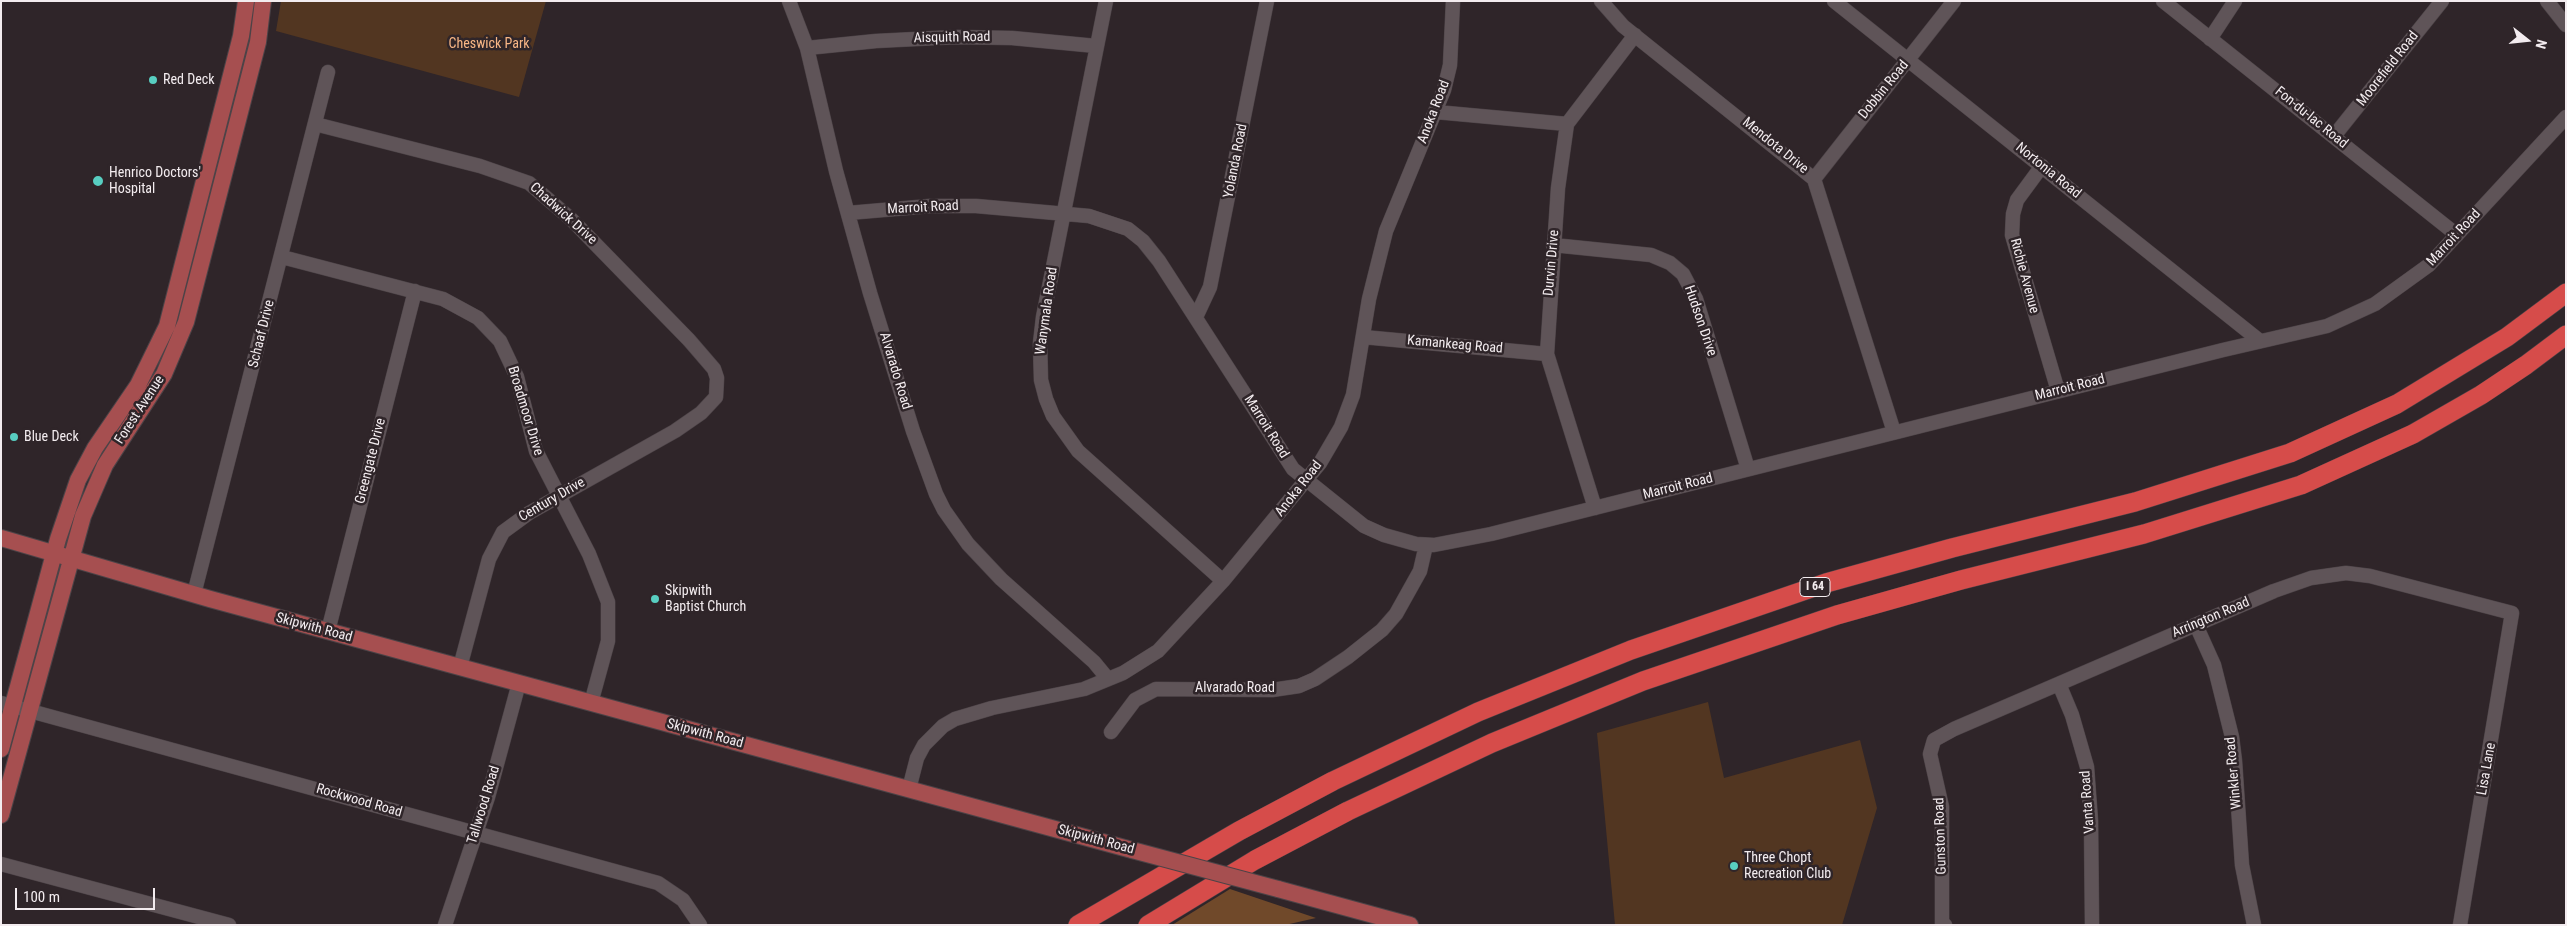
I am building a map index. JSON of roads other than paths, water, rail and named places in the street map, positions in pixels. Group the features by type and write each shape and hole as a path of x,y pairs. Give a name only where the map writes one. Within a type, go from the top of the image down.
{"highway":[{"name":"I 64","path":"1078,925 1239,830 1342,777 1478,712 1631,650 1835,580 1952,548 2135,502 2290,453 2397,404 2507,337 2566,293"},
{"name":"I 64","path":"1148,925 1255,860 1407,782 1492,743 1643,681 1836,615 1961,580 2144,534 2301,486 2413,434 2481,395 2566,335"}],"main road":[{"name":"Forest Avenue","path":"1,749 7,705 78,480 95,448 138,385 166,326 241,36 246,1"},
{"name":"Forest Avenue","path":"1,815 83,516 105,465 156,389 180,340 258,42 264,1"},
{"name":"Skipwith Road","path":"1,538 328,631 1410,925"}],"street":[{"name":"Alvarado Road","path":"789,1 807,48 848,213 913,431 930,481 944,510 968,544 1001,579 1094,662 1108,679"},
{"name":"Wanymala Road","path":"1106,1 1040,343 1042,380 1046,400 1060,427 1093,466 1223,581"},
{"name":"Yolanda Road","path":"1196,317 1210,287 1267,1"},
{"name":"Anoka Road","path":"909,789 917,758 924,744 949,722 992,708 1084,688 1124,672 1158,651 1223,581 1320,463 1343,421 1353,395 1378,258 1386,231 1436,112 1450,65 1453,1"},
{"name":"Mendota Drive","path":"1601,1 1615,18 1635,35 1814,180 1894,432"},
{"name":"Nortonia Road","path":"1834,1 2260,342"},
{"name":"Dobbin Road","path":"1814,180 1954,1"},
{"name":"Fon-du-lac Road","path":"2163,1 2457,236"},
{"path":"2210,39 2235,1"},
{"name":"Moorefield Road","path":"2334,136 2442,1"},
{"path":"2547,1 2566,25"},
{"path":"1436,112 1567,124 1635,35"},
{"name":"Aisquith Road","path":"807,48 956,36 1012,38 1096,46"},
{"name":"Schaaf Drive","path":"194,594 328,72"},
{"name":"Marroit Road","path":"848,213 930,206 976,206 1064,213 1101,219 1132,232 1159,261 1292,470 1364,526 1384,535 1426,545 1458,542 2058,391 2327,326 2359,313 2416,276 2457,236 2566,116"},
{"name":"Chadwick Drive","path":"315,124 488,168 529,183 571,219 699,351 714,369 718,390"},
{"name":"Durvin Drive","path":"1567,124 1554,245 1547,354 1595,508"},
{"name":"Richie Avenue","path":"2042,166 2017,200 2013,214 2012,235 2058,391"},
{"name":"Hudson Drive","path":"1554,245 1651,255 1670,263 1683,274 1696,299 1748,469"},
{"name":"Broadmoor Drive","path":"282,257 443,298 465,309 489,328 500,342 517,377 536,451 589,554 608,602 608,640 591,703"},
{"name":"Greengate Drive","path":"328,631 415,291"},
{"name":"Kamankeag Road","path":"1363,337 1547,354"},
{"name":"Century Drive","path":"460,667 493,548 511,525 558,496 675,431 711,404 718,390"},
{"name":"Alvarado Road","path":"1111,732 1135,700 1156,689 1272,690 1299,686 1315,679 1348,657 1382,630 1396,614 1417,580 1424,560 1426,545"},
{"name":"Arrington Road","path":"1930,750 1931,744 1938,736 2302,580 2346,573 2370,576 2512,613"},
{"name":"Lisa Lane","path":"2460,925 2512,613"},
{"name":"Winkler Road","path":"2196,625 2214,665 2232,737 2242,864 2254,925"},
{"name":"Tallwood Road","path":"444,925 476,834 519,683"},
{"name":"Vanta Road","path":"2059,684 2072,714 2087,767 2090,805 2092,925"},
{"name":"Rockwood Road","path":"7,705 658,883 683,900 700,925"},
{"name":"Gunston Road","path":"1930,750 1942,806 1944,925"},
{"path":"1,864 229,925"}],"place":[{"name":"Red Deck","path":"153,80"},
{"name":"Henrico Doctors' Hospital","path":"98,181"},
{"name":"Blue Deck","path":"14,437"},
{"name":"Skipwith Baptist Church","path":"655,599"},
{"name":"Three Chopt Recreation Club","path":"1734,866"}],"park label":[{"name":"Cheswick Park","path":"489,44"}]}
